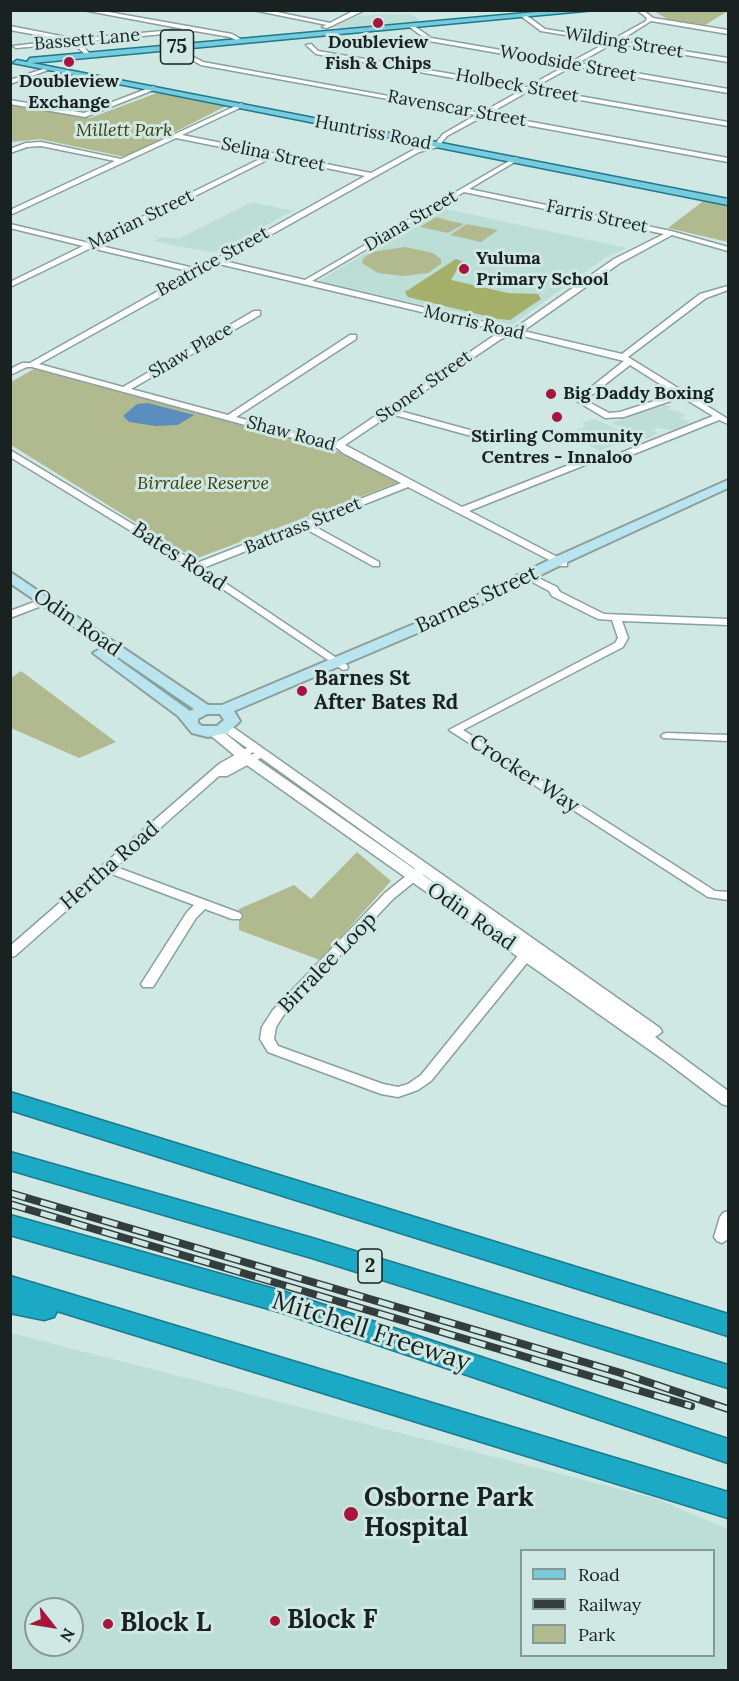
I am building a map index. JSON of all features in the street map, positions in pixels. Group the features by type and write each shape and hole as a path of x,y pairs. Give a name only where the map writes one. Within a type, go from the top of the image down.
{"highway":[{"path":"10,1101 729,1327"},
{"name":"2","path":"10,1161 312,1248 729,1377"},
{"name":"Mitchell Freeway","path":"10,1225 285,1303 729,1451"},
{"path":"10,1286 131,1325 375,1396 729,1505"},
{"path":"10,1302 131,1325"}],"main road":[{"name":"75","path":"328,31 402,27 591,10"},
{"name":"75","path":"17,64 88,54 301,36 328,31 402,27"},
{"name":"Huntriss Road","path":"17,64 152,89"},
{"name":"Huntriss Road","path":"17,64 439,142 514,160 729,201"},
{"name":"Huntriss Road","path":"240,106 418,146 439,142"},
{"name":"Barnes Street","path":"224,722 341,665 491,602 561,562 729,484"},
{"name":"Barnes Street","path":"561,562 729,490"},
{"name":"Odin Road","path":"10,576 36,601 184,712 197,730 224,722"},
{"name":"Odin Road","path":"10,590 36,601 204,709"},
{"path":"189,721 194,714 204,709 224,722"}],"street":[{"path":"85,10 225,35 238,41"},
{"path":"255,10 328,31 362,10"},
{"path":"639,10 652,20 729,32"},
{"path":"644,10 652,20"},
{"name":"Wilding Street","path":"524,16 543,30 729,60"},
{"path":"439,142 483,114 652,20"},
{"name":"Woodside Street","path":"411,26 429,39 438,41 729,91"},
{"path":"10,28 77,41 88,54"},
{"name":"Bassett Lane","path":"16,46 193,30"},
{"name":"Holbeck Street","path":"309,45 316,52 729,124"},
{"name":"Ravenscar Street","path":"188,56 201,63 729,160"},
{"path":"10,82 41,69"},
{"path":"10,102 78,117 91,116 152,89"},
{"path":"10,213 240,106"},
{"name":"Selina Street","path":"176,136 370,176"},
{"path":"13,148 36,143 123,161"},
{"name":"Beatrice Street","path":"10,373 32,364 370,176 418,146"},
{"name":"Marian Street","path":"10,285 273,155"},
{"name":"Diana Street","path":"306,282 514,160"},
{"name":"Farris Street","path":"463,190 671,233 729,249"},
{"path":"10,226 196,271"},
{"name":"Stoner Street","path":"339,445 498,337 521,329 616,261 671,233"},
{"name":"Morris Road","path":"216,261 626,359 729,424"},
{"path":"683,394 608,416 579,400 703,296 729,288"},
{"name":"Shaw Place","path":"125,389 256,313"},
{"path":"231,417 353,337"},
{"name":"Shaw Road","path":"32,364 329,445 339,445 346,451 561,562"},
{"path":"390,411 478,435"},
{"path":"621,456 718,417"},
{"name":"Bates Road","path":"10,453 196,567 341,665"},
{"path":"463,510 582,463"},
{"name":"Battrass Street","path":"196,567 410,483"},
{"path":"306,525 376,564"},
{"path":"528,580 547,593 556,594 588,612 617,620 729,622"},
{"path":"10,612 36,601"},
{"name":"Crocker Way","path":"617,620 623,638 619,645 454,730 711,894 729,896"},
{"name":"Odin Road","path":"224,722 252,753 537,956 729,1088"},
{"path":"666,736 729,738"},
{"name":"Hertha Road","path":"10,953 210,779 252,753"},
{"path":"108,868 201,905 236,916"},
{"name":"Birralee Loop","path":"422,874 384,904 278,1013 269,1027 267,1039 273,1048 381,1089 398,1092 413,1087 426,1078 509,978 537,956"},
{"path":"148,984 191,915 201,905"},
{"name":"Odin Road","path":"537,956 729,1100"},
{"path":"722,1237 729,1217"}],"shaded area":[{"path":"406,13 387,15 412,14 422,23 346,30 334,26 358,16"},
{"path":"252,202 293,211 214,253 153,241 163,237 178,239"},
{"name":"Yuluma Primary School","path":"441,208 627,248 606,257 512,325 319,281"},
{"path":"659,405 672,406 667,409 680,412 685,416 680,418 690,423 674,430 658,428 652,430 658,433 647,439 611,423"},
{"path":"594,419 633,436 616,436 620,442 600,451 565,434 586,426 582,423"},
{"name":"Osborne Park Hospital","path":"11,1333 654,1498 728,1529 728,1670 11,1670"}],"green space":[{"path":"728,10 705,25 667,19 654,11"},
{"name":"Millett Park","path":"157,93 226,106 125,157 40,139 11,142 10,101 90,118"},
{"path":"706,199 728,204 728,242 668,228"},
{"path":"436,217 464,224 448,233 420,227"},
{"path":"467,224 498,230 481,242 450,235"},
{"path":"405,247 433,253 441,259 441,264 428,273 403,276 378,273 362,263 371,252"},
{"path":"456,259 462,261 451,280 508,293 538,294 541,299 510,320 408,297 405,292"},
{"name":"Birralee Reserve","path":"34,369 337,451 399,482 195,559 11,445 11,382"},
{"path":"21,671 116,742 79,758 11,728 11,678"},
{"path":"357,852 391,881 320,960 239,930 239,909 294,885 311,899"}],"water":[{"path":"148,403 194,415 178,425 156,426 129,422 123,416 137,404"}],"railway":[{"path":"10,1193 621,1373 728,1409"},
{"path":"10,1204 691,1406"}],"place":[{"name":"Doubleview Fish & Chips","path":"378,23"},
{"name":"Doubleview Exchange","path":"69,62"},
{"name":"Yuluma Primary School","path":"464,269"},
{"name":"Big Daddy Boxing","path":"551,394"},
{"name":"Stirling Community Centres - Innaloo","path":"557,417"},
{"name":"Barnes St After Bates Rd","path":"302,691"},
{"name":"Osborne Park Hospital","path":"351,1514"},
{"name":"Block F","path":"275,1621"},
{"name":"Block L","path":"108,1624"}]}
